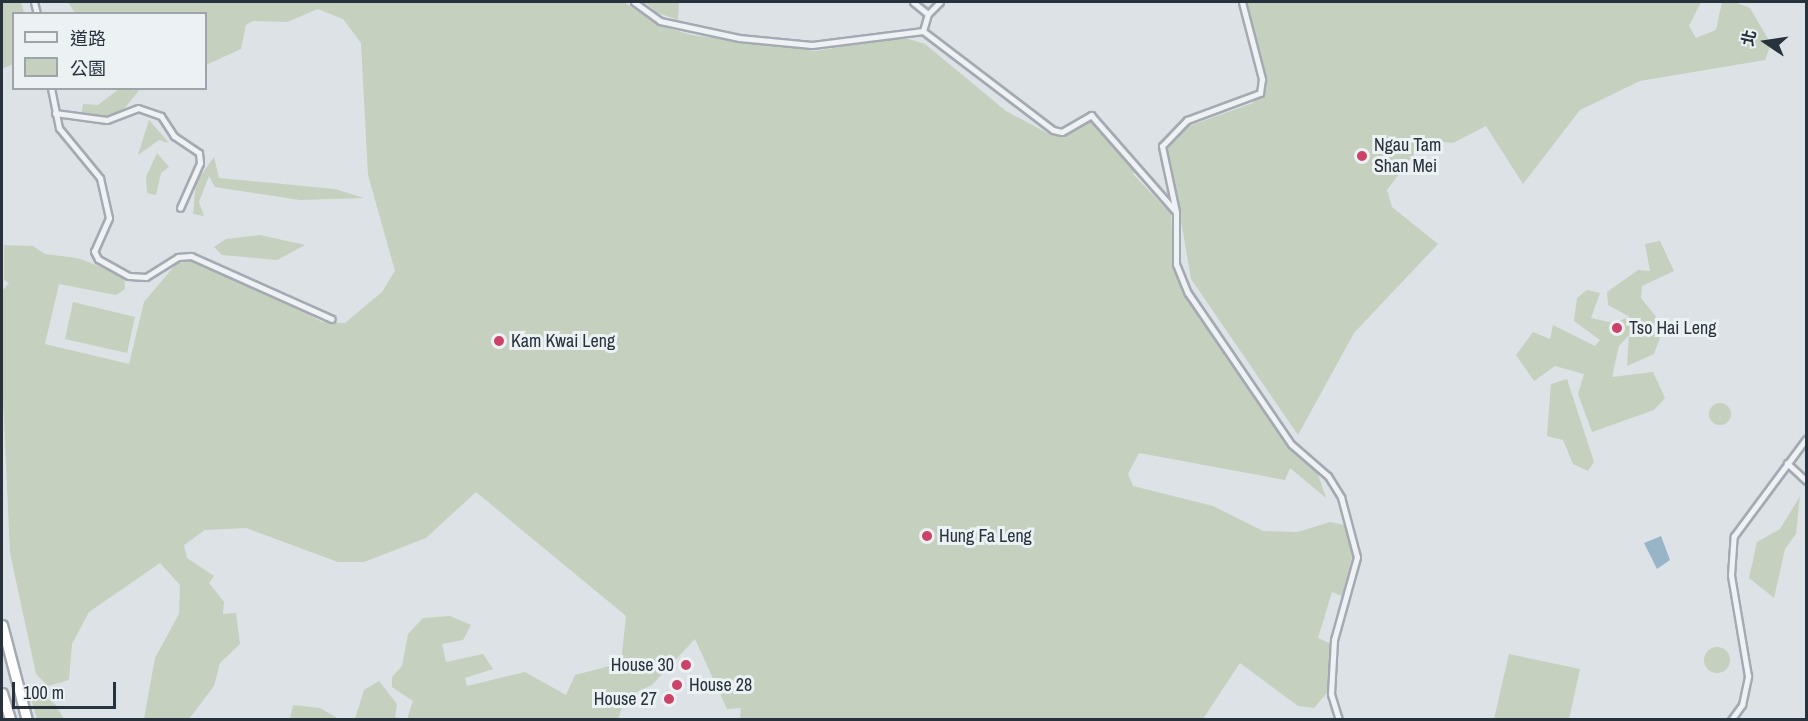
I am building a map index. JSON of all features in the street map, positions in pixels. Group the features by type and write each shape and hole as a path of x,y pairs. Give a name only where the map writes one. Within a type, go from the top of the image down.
{"highway":[{"path":"2,625 27,720"},
{"path":"2,693 10,720"}],"street":[{"path":"634,2 660,21 739,39 812,45 923,31 1053,129 1062,132 1091,115 1176,212"},
{"path":"913,2 928,14"},
{"path":"923,31 928,14 940,2"},
{"path":"1242,2 1262,87 1253,99 1194,117 1167,136 1162,158 1176,212 1176,264 1185,289 1291,444 1328,476 1341,497 1357,557 1334,640 1330,694 1339,720"},
{"path":"51,90 54,113 59,128 94,167 109,218 94,251 111,268 146,277 178,257 191,256 332,319"},
{"path":"54,113 107,120 138,108 161,116 174,136 199,153 200,163 180,208"},
{"path":"1731,720 1742,705 1749,676 1730,555 1742,518 1806,439"},
{"path":"1787,463 1806,481"}],"green space":[{"path":"2,2 21,2 24,12 12,12 12,64 2,69"},
{"path":"68,2 624,2 657,25 692,35 817,51 894,37 909,39 925,44 1006,111 1051,135 1064,135 1084,120 1096,123 1139,166 1133,174 1171,214 1174,270 1185,294 1287,445 1318,474 1326,498 1290,468 1285,480 1139,453 1128,474 1133,486 1213,506 1263,531 1298,532 1330,522 1348,526 1353,553 1342,596 1332,592 1318,638 1331,644 1327,693 1314,708 1298,706 1240,663 1203,719 740,719 741,708 727,709 695,639 652,685 626,697 618,719 407,719 413,701 392,687 392,677 402,666 408,634 423,618 450,616 471,625 463,640 442,644 446,662 483,654 493,669 465,678 467,686 525,672 566,695 575,675 621,663 626,616 476,492 426,538 364,562 338,562 246,528 205,530 184,545 187,558 214,576 209,583 224,602 223,614 236,613 240,644 220,663 214,686 189,719 144,719 155,658 179,614 180,585 160,563 89,612 72,644 69,680 48,686 36,674 10,553 2,375 2,291 9,283 4,280 4,245 33,246 45,254 77,258 124,275 125,289 116,295 59,284 45,344 129,364 144,302 176,264 194,260 231,270 322,322 345,323 382,292 395,271 368,175 361,43 343,19 318,9 287,22 253,21 246,25 241,49 207,65 207,12 74,12"},
{"path":"645,2 679,2 678,20 658,13"},
{"path":"1245,2 1701,2 1689,26 1696,38 1716,30 1722,2 1735,2 1750,8 1771,44 1765,60 1640,81 1580,110 1523,184 1486,126 1453,143 1425,140 1387,190 1392,207 1438,244 1354,333 1298,435 1191,279 1175,186 1162,169 1158,149 1167,146 1175,131 1253,103 1264,80"},
{"path":"118,90 139,90 121,113 110,119 81,117 83,104 98,105"},
{"path":"149,120 169,143 159,140 138,155"},
{"path":"157,153 169,167 161,173 156,195 147,193 146,177"},
{"path":"214,157 219,178 335,189 364,198 300,200 215,187 209,176 199,202 204,216 193,214 196,182"},
{"path":"260,235 305,245 277,260 222,255 214,247 226,239"},
{"path":"1660,241 1674,271 1642,286 1641,298 1664,327 1654,354 1627,366 1629,335 1619,346 1612,377 1653,372 1665,398 1654,410 1592,432 1578,394 1584,374 1555,366 1534,381 1516,355 1533,332 1550,339 1553,325 1595,346 1600,340 1574,321 1577,298 1587,290 1600,293 1591,318 1613,323 1630,317 1608,305 1607,292 1638,270 1650,271 1645,244"},
{"path":"73,302 135,317 127,353 65,339"},
{"path":"1567,379 1594,462 1588,471 1573,464 1563,440 1547,436 1551,384"},
{"path":"1720,403 1728,406 1731,414 1728,422 1720,425 1712,422 1709,414 1712,406"},
{"path":"1800,496 1796,534 1785,549 1774,598 1749,578 1757,542 1780,529"},
{"path":"1717,647 1726,651 1730,660 1726,669 1717,673 1708,669 1704,660 1708,651"},
{"path":"1509,654 1580,669 1569,719 1494,719"},
{"path":"379,681 397,704 395,717 403,719 355,719 364,690"},
{"path":"26,683 55,704 64,719 37,719"},
{"path":"293,705 320,708 339,719 290,719"}],"water":[{"path":"1661,536 1670,560 1657,569 1644,543"}],"place":[{"name":"Ngau Tam Shan Mei","path":"1362,156"},
{"name":"Tso Hai Leng","path":"1617,328"},
{"name":"Kam Kwai Leng","path":"499,341"},
{"name":"Hung Fa Leng","path":"927,536"},
{"name":"House 30","path":"686,665"},
{"name":"House 28","path":"677,685"},
{"name":"House 27","path":"669,699"}]}
